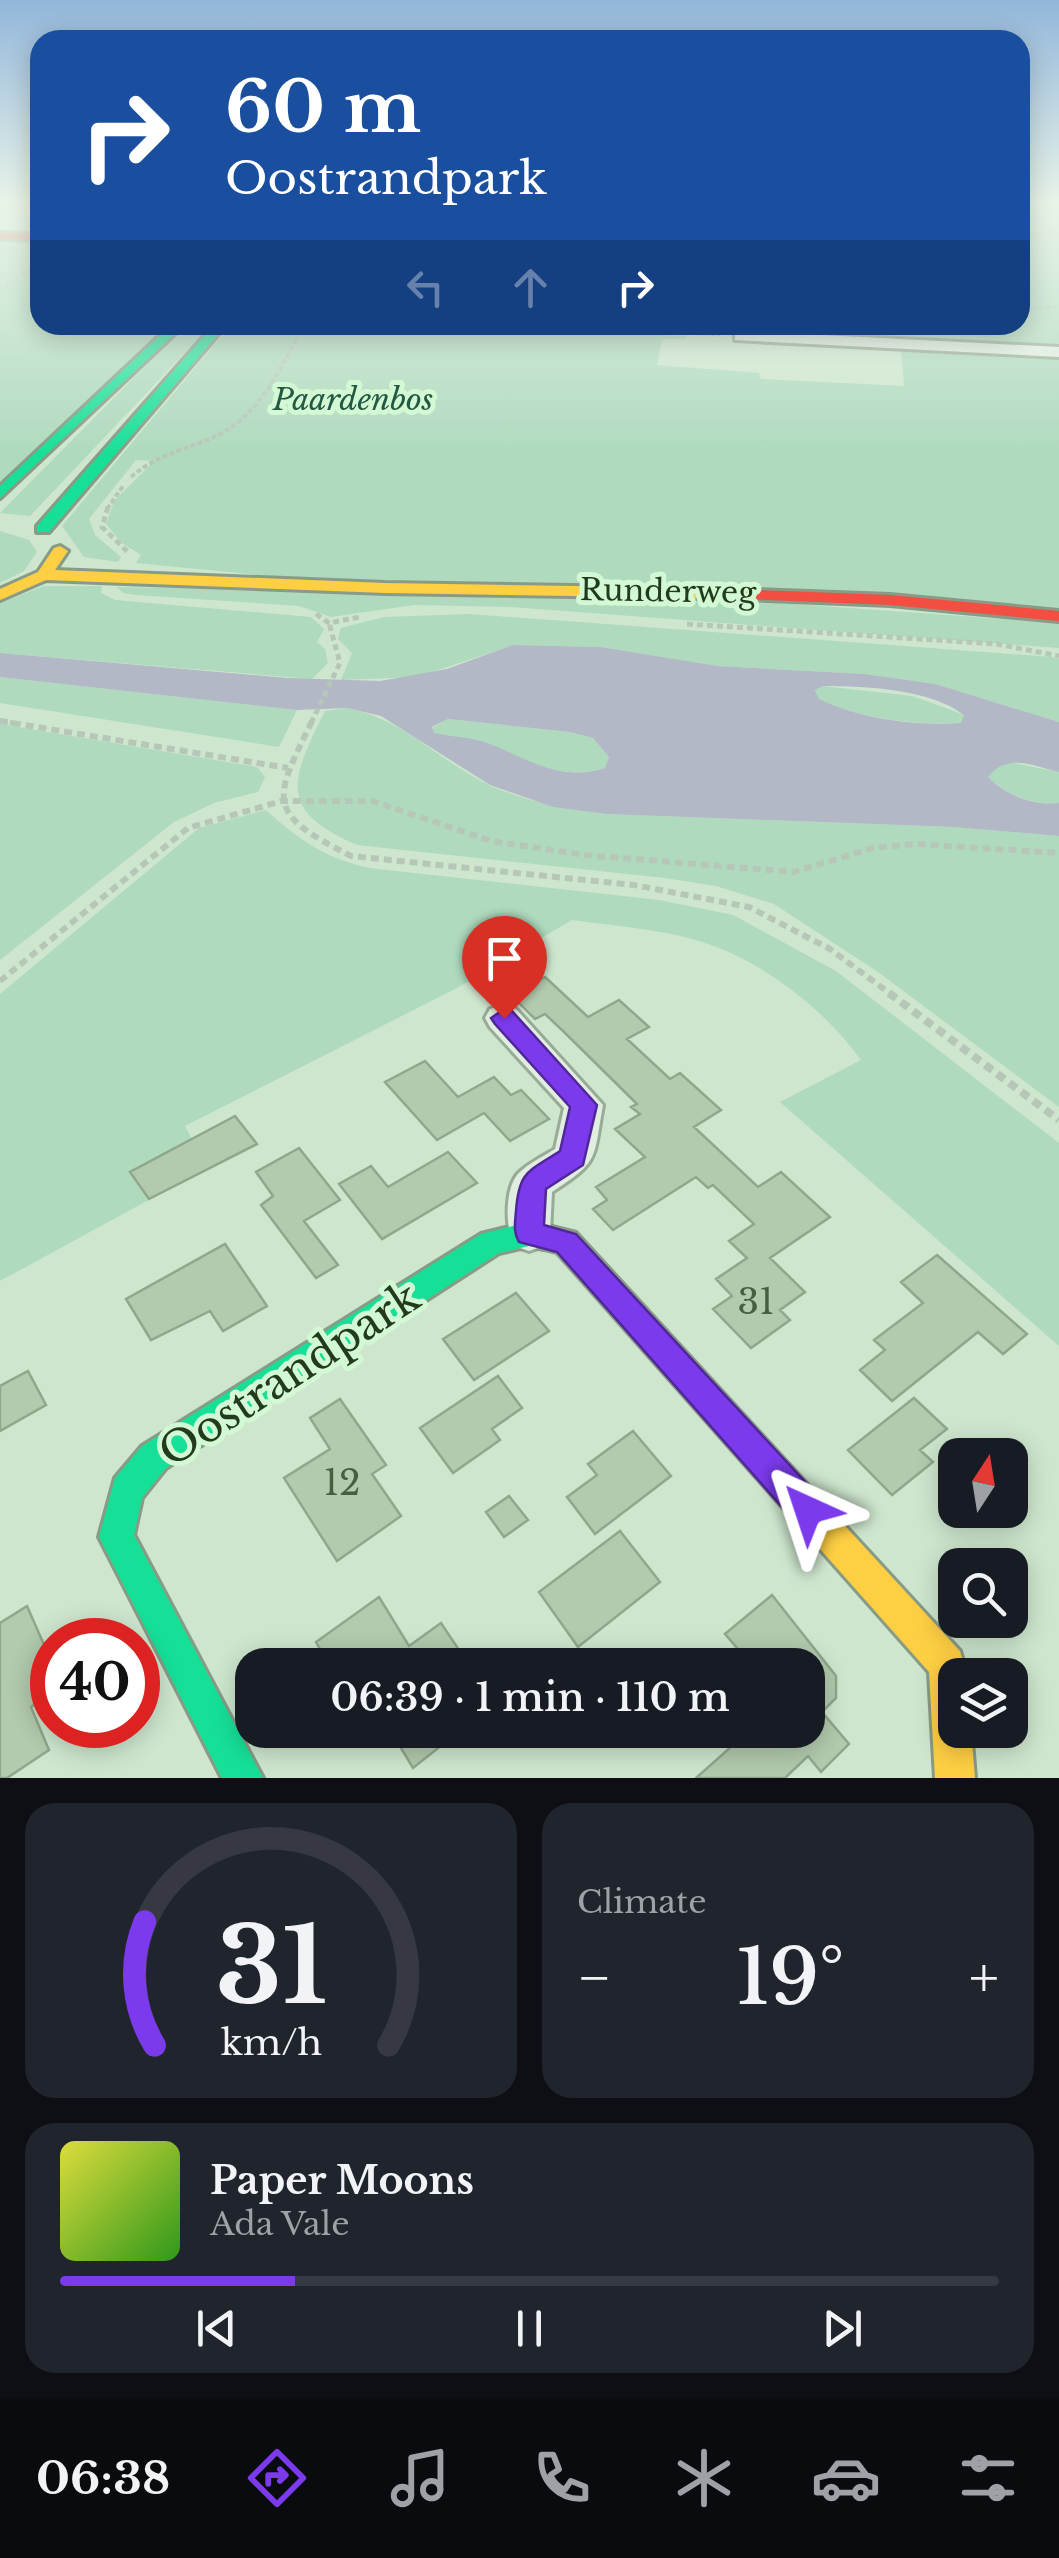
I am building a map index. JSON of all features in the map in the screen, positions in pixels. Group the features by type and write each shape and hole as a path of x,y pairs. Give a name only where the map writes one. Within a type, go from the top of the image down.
{"street":[{"path":"0,494 167,335"},
{"path":"0,595 51,567 56,539 35,527 211,335"},
{"path":"741,336 1059,352"},
{"name":"Runderweg","path":"51,567 124,565 275,583"},
{"name":"Runderweg","path":"51,567 275,583 847,595 1059,616"},
{"path":"504,1018 584,1105 573,1158 532,1184 529,1234 566,1242 947,1664 955,1778"},
{"name":"Oostrandpark","path":"243,1778 116,1537 127,1490 154,1457 491,1243 529,1234"}],"path":[{"path":"1030,308 1059,307"},
{"path":"124,565 130,553 102,527 106,510 126,481 156,458 219,435 253,412 299,335"},
{"path":"719,335 741,336"},
{"path":"374,615 328,623 340,664 281,784 282,801 316,838 367,860 634,885 749,908 830,948 1059,1120"},
{"path":"672,623 998,644 1059,656"},
{"path":"0,721 288,768"},
{"path":"0,982 188,828 282,801 373,802 490,840 585,855 794,872 872,848 916,844 1059,853"}],"green space":[{"path":"0,289 30,289 30,335 155,335 0,483"},
{"path":"1030,289 1059,289 1059,350 740,335 1030,335"},
{"path":"176,335 202,335 30,516 0,513"},
{"name":"Paardenbos","path":"223,335 686,336 662,339 657,365 759,373 761,379 904,386 901,350 840,347 840,343 1059,354 1059,611 269,576 136,563 141,555 122,543 106,524 114,501 154,461 136,460 89,519 95,535 121,557 118,562 84,557 62,526"},
{"path":"0,531 29,540 37,552 24,571 0,583"},
{"path":"44,586 102,586 101,593 115,600 311,617 324,629 317,642 325,649 328,663 312,679 0,653 0,603"},
{"path":"117,587 667,595 1059,623 1059,648 511,607 414,605 331,617 299,606 136,595 123,593"},
{"path":"469,614 1053,657 1059,659 1059,722 934,684 865,674 718,666 601,647 514,645 417,677 341,680 352,653 338,639 341,628 384,617"},
{"path":"0,677 297,710 279,747 0,703"},
{"path":"823,686 912,696 965,715 961,723 906,722 870,716 819,699 815,689"},
{"path":"347,708 388,722 491,786 562,807 606,814 953,827 1059,836 1059,1107 878,972 774,904 716,886 665,878 357,845 331,832 302,805 299,774 325,711"},
{"path":"448,719 570,732 593,738 609,757 605,768 584,772 541,768 434,733 432,728"},
{"path":"0,724 257,767 265,777 258,792 214,803 174,822 0,960"},
{"path":"1009,762 1059,772 1059,803 1021,798 988,777 996,767"},
{"path":"266,810 313,846 353,864 659,900 733,915 836,971 1059,1143 1059,1346 780,1102 861,1060 817,1011 763,970 706,943 649,930 572,920 457,988 185,1126 203,1160 200,1172 0,1281 0,994 199,828"}],"shaded area":[{"path":"513,645 601,647 718,666 865,674 935,684 1059,722 1059,772 1012,763 995,769 988,777 1021,798 1059,803 1059,836 953,827 606,814 553,807 490,785 381,716 347,708 297,710 0,677 0,653 288,678 380,681 447,669","holes":["823,686 916,694 964,715 961,723 943,724 870,716 819,699 815,690","448,719 570,732 593,738 609,757 605,768 559,771 483,742 434,733 432,727"]}],"building":[{"path":"545,977 588,1017 619,1000 649,1027 627,1039 670,1079 680,1073 721,1110 694,1127 758,1187 781,1172 830,1217 770,1258 805,1292 780,1310 790,1320 751,1348 713,1309 732,1296 716,1279 747,1258 729,1241 754,1224 713,1185 708,1188 696,1177 613,1230 593,1209 607,1200 596,1187 645,1157 615,1129 640,1114 631,1107 637,1104 545,1014 535,1019 510,994"},
{"path":"425,1061 458,1097 494,1077 511,1095 521,1090 549,1119 510,1141 484,1113 437,1140 385,1082"},
{"path":"235,1116 257,1144 149,1199 130,1172"},
{"path":"299,1148 340,1200 304,1221 338,1265 316,1278 261,1205 273,1196 256,1172"},
{"path":"448,1152 477,1183 382,1239 339,1184 371,1166 388,1187"},
{"path":"225,1244 267,1306 223,1331 210,1311 151,1340 126,1299"},
{"path":"937,1255 1027,1334 1003,1354 978,1332 892,1401 860,1370 885,1350 874,1340 923,1303 901,1282"},
{"path":"516,1293 549,1331 474,1380 443,1339"},
{"path":"28,1371 46,1405 0,1431 0,1386"},
{"path":"498,1376 522,1408 492,1429 500,1440 453,1473 420,1428"},
{"path":"914,1398 947,1429 920,1450 933,1462 892,1495 848,1450"},
{"path":"340,1399 386,1465 372,1474 401,1516 337,1561 284,1478 330,1449 310,1418"},
{"path":"633,1431 671,1476 595,1534 567,1497 597,1475 588,1464"},
{"path":"509,1496 528,1520 504,1537 486,1512"},
{"path":"620,1531 660,1582 578,1647 539,1592"},
{"path":"772,1595 814,1648 737,1648 725,1634"},
{"path":"379,1597 409,1646 441,1623 458,1648 319,1648 316,1642"},
{"path":"27,1606 32,1618 30,1748 49,1750 7,1778 0,1778 0,1623"},
{"path":"825,1662 836,1676 836,1698 825,1709"},
{"path":"825,1716 849,1744 821,1772 808,1756 785,1778 696,1778 730,1748 825,1748"},
{"path":"401,1748 438,1748 413,1768"}],"traffic: fast":[{"path":"0,494 167,335"},
{"path":"43,529 211,335"},
{"path":"243,1778 116,1537 127,1490 154,1457 491,1243 529,1234 544,1237"}],"traffic: slow":[{"path":"0,595 44,575 60,551"},
{"path":"44,575 385,588 703,593"},
{"path":"544,1237 566,1242 947,1664 955,1778"}],"traffic: jam":[{"path":"703,593 890,600 1059,616"}],"route":[{"path":"504,1018 584,1105 573,1158 532,1184 529,1234 566,1242 808,1510"}]}
